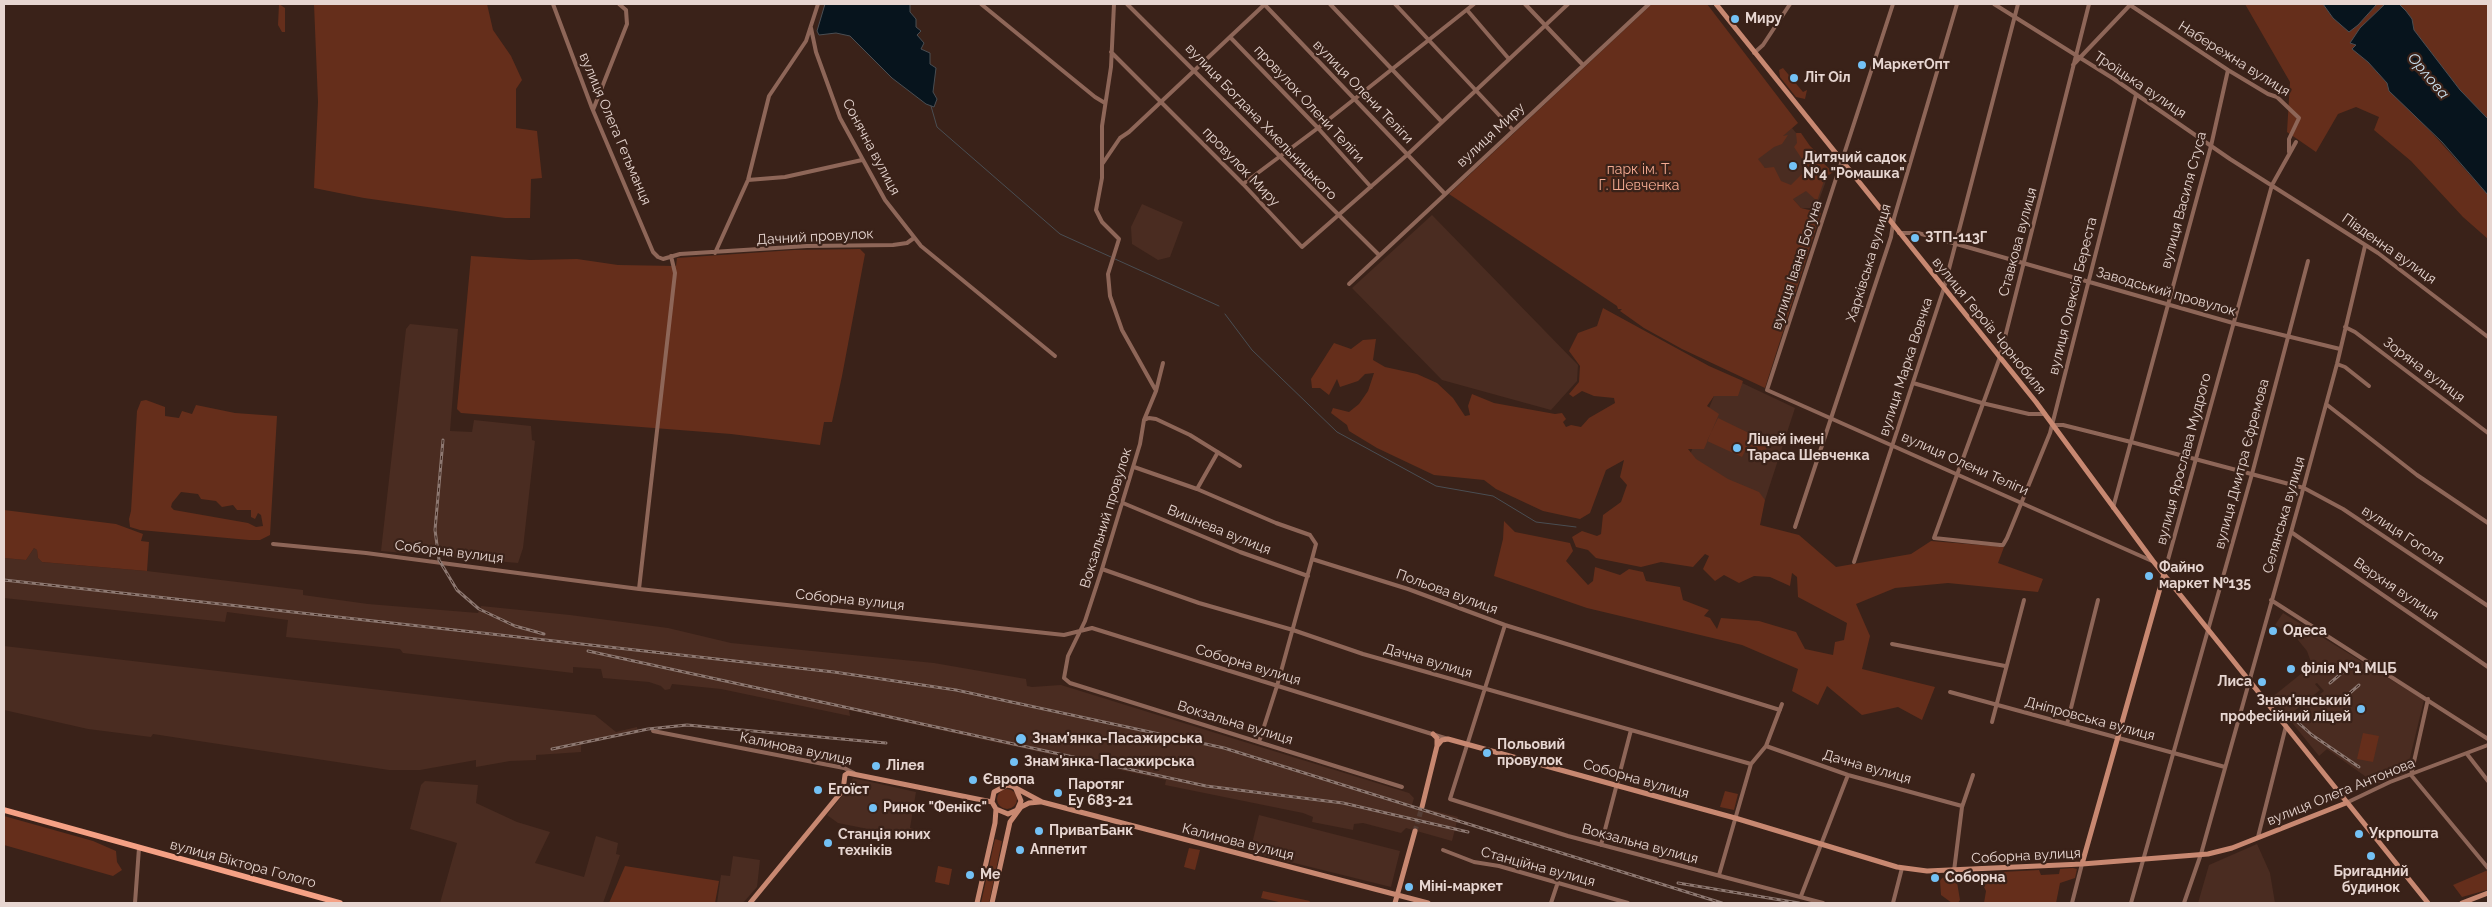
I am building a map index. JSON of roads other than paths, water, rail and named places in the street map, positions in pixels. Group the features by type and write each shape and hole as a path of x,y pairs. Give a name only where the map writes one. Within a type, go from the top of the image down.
{"main road":[{"name":"вулиця Віктора Голого","path":"4,810 340,903"}],"street":[{"name":"вулиця Олега Гетьманця","path":"553,4 593,110 653,252 663,259"},
{"path":"593,110 627,24 626,10 619,4"},
{"path":"715,253 748,180 769,96 806,41 818,4"},
{"path":"981,4 1095,97 1105,103"},
{"path":"1114,4 1111,52 1102,126 1103,164 1097,216 1119,239 1108,274 1110,296 1122,330 1148,373 1156,391"},
{"name":"вулиця Богдана Хмельницького","path":"1127,4 1378,255"},
{"path":"1103,164 1120,138 1161,102 1264,4"},
{"name":"вулиця Олени Теліги","path":"1264,4 1445,194"},
{"path":"1330,4 1442,122"},
{"path":"1395,4 1513,130"},
{"path":"1243,184 1318,128 1474,4"},
{"path":"1525,4 1583,65"},
{"path":"1338,217 1568,4"},
{"name":"вулиця Миру","path":"1349,284 1648,4"},
{"path":"1754,53 1763,45 1790,4"},
{"name":"вулиця Івана Богуна","path":"1767,390 1893,4"},
{"name":"Харківська вулиця","path":"1795,527 1893,225 1957,4"},
{"name":"Троїцька вулиця","path":"1994,4 2272,185"},
{"name":"вулиця Марка Вовчка","path":"1854,562 1944,288 2018,4"},
{"name":"Ставкова вулиця","path":"1934,538 1956,472 2000,356 2089,4"},
{"name":"вулиця Героїв Чорнобиля","path":"1719,5 1754,53 2000,356 2164,574"},
{"name":"Набережна вулиця","path":"2081,59 2130,6 2228,70 2277,97 2299,118 2289,139 2290,153"},
{"path":"1467,10 1509,59"},
{"name":"Сонячна вулиця","path":"811,28 816,52 832,97 876,187 914,238 1055,356"},
{"name":"провулок Олени Теліги","path":"1230,37 1318,128 1371,187"},
{"name":"провулок Миру","path":"1111,52 1243,184 1299,245 1303,247 1338,217"},
{"path":"2073,65 2081,59"},
{"name":"вулиця Василя Стуса","path":"2113,508 2211,146 2228,70"},
{"name":"вулиця Олексія Береста","path":"1934,538 2003,545 2053,425 2087,281 2136,95"},
{"name":"вулиця Ярослава Мудрого","path":"2072,903 2272,185 2296,142"},
{"path":"748,180 785,177 862,160"},
{"name":"Південна вулиця","path":"2272,185 2407,273 2488,337"},
{"name":"Заводський провулок","path":"1899,233 1918,234 1956,243 2233,323 2288,338 2340,349"},
{"name":"Дачний провулок","path":"663,259 671,256 807,246 893,245 907,243 914,238"},
{"name":"Селянська вулиця","path":"2184,903 2201,854 2248,679 2304,488 2337,364 2365,246"},
{"path":"639,589 675,273 671,256"},
{"name":"вулиця Дмитра Єфремова","path":"2131,903 2172,752 2252,474 2308,261"},
{"name":"Зоряна вулиця","path":"2345,327 2355,332 2488,433"},
{"name":"Вокзальний провулок","path":"1064,678 1068,656 1078,630 1085,621 1102,570 1134,467 1144,420 1156,391 1163,363"},
{"path":"2337,364 2344,367 2368,386"},
{"path":"1913,383 1982,403 2029,414 2045,414"},
{"name":"вулиця Олени Теліги","path":"1767,390 1894,444 2153,561"},
{"path":"2326,404 2417,475 2488,522"},
{"path":"1144,420 1149,418 1156,420 1190,435 1240,466"},
{"name":"вулиця Гоголя","path":"2053,425 2063,425 2131,442 2304,488 2343,509 2488,606"},
{"path":"1197,489 1218,452"},
{"path":"1134,467 1197,489 1313,536 1316,544 1308,576 1278,686 1259,742"},
{"name":"Вишнева вулиця","path":"1123,503 1240,552 1308,576"},
{"name":"Верхня вулиця","path":"2291,532 2488,667"},
{"name":"Соборна вулиця","path":"273,544 366,553 639,589 1064,635 1092,628 1448,739 1735,818 1902,868 1927,872 1954,871 2082,864 2144,857 2201,854"},
{"name":"Польова вулиця","path":"1312,559 1408,589 1505,625 1780,710"},
{"name":"Дачна вулиця","path":"1102,570 1199,603 1293,630 1363,654 1751,764"},
{"path":"2164,574 2428,903"},
{"path":"1992,722 2005,666 2024,600"},
{"path":"2067,724 2098,600"},
{"path":"2271,600 2488,739"},
{"path":"1466,744 1505,625"},
{"path":"1892,644 2005,666"},
{"name":"Вокзальна вулиця","path":"1064,678 1070,683 1402,788"},
{"name":"Дніпровська вулиця","path":"1950,692 2225,766"},
{"path":"2428,699 2411,775 2488,868"},
{"path":"1719,875 1751,764 1766,746 1782,704"},
{"path":"2258,837 2286,726"},
{"path":"1601,845 1631,730"},
{"name":"Калинова вулиця","path":"653,731 844,768 854,773 992,802"},
{"path":"1422,807 1437,746 1436,738 1432,734"},
{"path":"1437,746 1442,740 1448,739"},
{"name":"Вокзальна вулиця","path":"1466,744 1450,799 1453,801 1601,845 1823,903"},
{"name":"вулиця Олега Антонова","path":"2201,854 2223,851 2346,803 2390,782 2488,745"},
{"name":"Дачна вулиця","path":"1766,746 1848,776 1962,806"},
{"path":"2466,754 2488,781"},
{"path":"750,903 843,790 846,775 854,773"},
{"path":"1954,871 1962,806 1972,775"},
{"path":"1801,896 1848,776"},
{"path":"977,903 995,823 996,809 992,802 992,796 998,788 1007,785 1016,789 1021,801 1007,831 992,903"},
{"name":"Калинова вулиця","path":"1016,789 1042,802 1428,903"},
{"path":"996,809 1008,814 1028,803 1042,802"},
{"path":"1395,903 1415,830"},
{"path":"135,903 139,848"},
{"name":"Станційна вулиця","path":"1443,850 1474,862 1498,866 1628,903"},
{"path":"1893,903 1902,868"},
{"path":"1551,903 1558,882"},
{"path":"2462,903 2488,893"}],"water":[{"path":"825,4 910,4 910,12 916,19 916,27 921,31 917,35 924,43 921,49 930,53 930,64 936,68 933,92 937,99 934,107 926,104 892,78 850,36 836,33 819,35 817,31"},
{"path":"2323,4 2377,4 2349,32 2333,18"},
{"name":"Орлова","path":"2385,4 2399,4 2406,11 2412,19 2414,30 2460,90 2488,119 2488,195 2442,142 2389,91 2387,83 2368,62 2352,49 2356,45 2350,43 2360,28"}],"waterway":[{"path":"931,106 937,127 1060,234 1111,257"},
{"path":"1115,259 1219,306"},
{"path":"1225,314 1252,350 1337,432 1436,486 1493,496 1536,522 1576,527"}],"tunnel":[{"path":"1415,831 1422,807"}],"railway":[{"path":"443,440 435,530 439,560 457,590 479,609 515,626 544,634"},
{"path":"4,580 834,672 956,690 1224,748 1722,903"},
{"path":"588,651 1206,786 1343,803 1468,832"},
{"path":"2330,683 2343,672"},
{"path":"2344,698 2359,685"},
{"path":"2293,718 2312,735 2359,767"},
{"path":"552,749 648,729 687,725 886,743"},
{"path":"1678,883 1799,903"}],"place":[{"name":"Миру","path":"1735,19"},
{"name":"МаркетОпт","path":"1862,65"},
{"name":"Літ Оіл","path":"1794,78"},
{"name":"Дитячий садок №4 \"Ромашка\"","path":"1793,166"},
{"name":"ЗТП-113Г","path":"1915,238"},
{"name":"Ліцей імені Тараса Шевченка","path":"1737,448"},
{"name":"Файно маркет №135","path":"2149,576"},
{"name":"Одеса","path":"2273,631"},
{"name":"філія №1 МЦБ","path":"2291,669"},
{"name":"Лиса","path":"2262,682"},
{"name":"Знам'янський професійний ліцей","path":"2361,709"},
{"name":"Знам’янка-Пасажирська","path":"1021,739"},
{"name":"Польовий провулок","path":"1487,753"},
{"name":"Знам'янка-Пасажирська","path":"1014,762"},
{"name":"Лілея","path":"876,766"},
{"name":"Європа","path":"973,780"},
{"name":"Егоїст","path":"818,790"},
{"name":"Паротяг Еу 683-21","path":"1058,793"},
{"name":"Ринок \"Фенікс\"","path":"873,808"},
{"name":"ПриватБанк","path":"1039,831"},
{"name":"Укрпошта","path":"2359,834"},
{"name":"Станція юних техніків","path":"828,843"},
{"name":"Аппетит","path":"1020,850"},
{"name":"Бригадний будинок","path":"2371,856"},
{"name":"Me","path":"970,875"},
{"name":"Соборна","path":"1935,878"},
{"name":"Міні-маркет","path":"1409,887"}],"park label":[{"name":"парк ім. Т. Г. Шевченка","path":"1639,178"}]}
